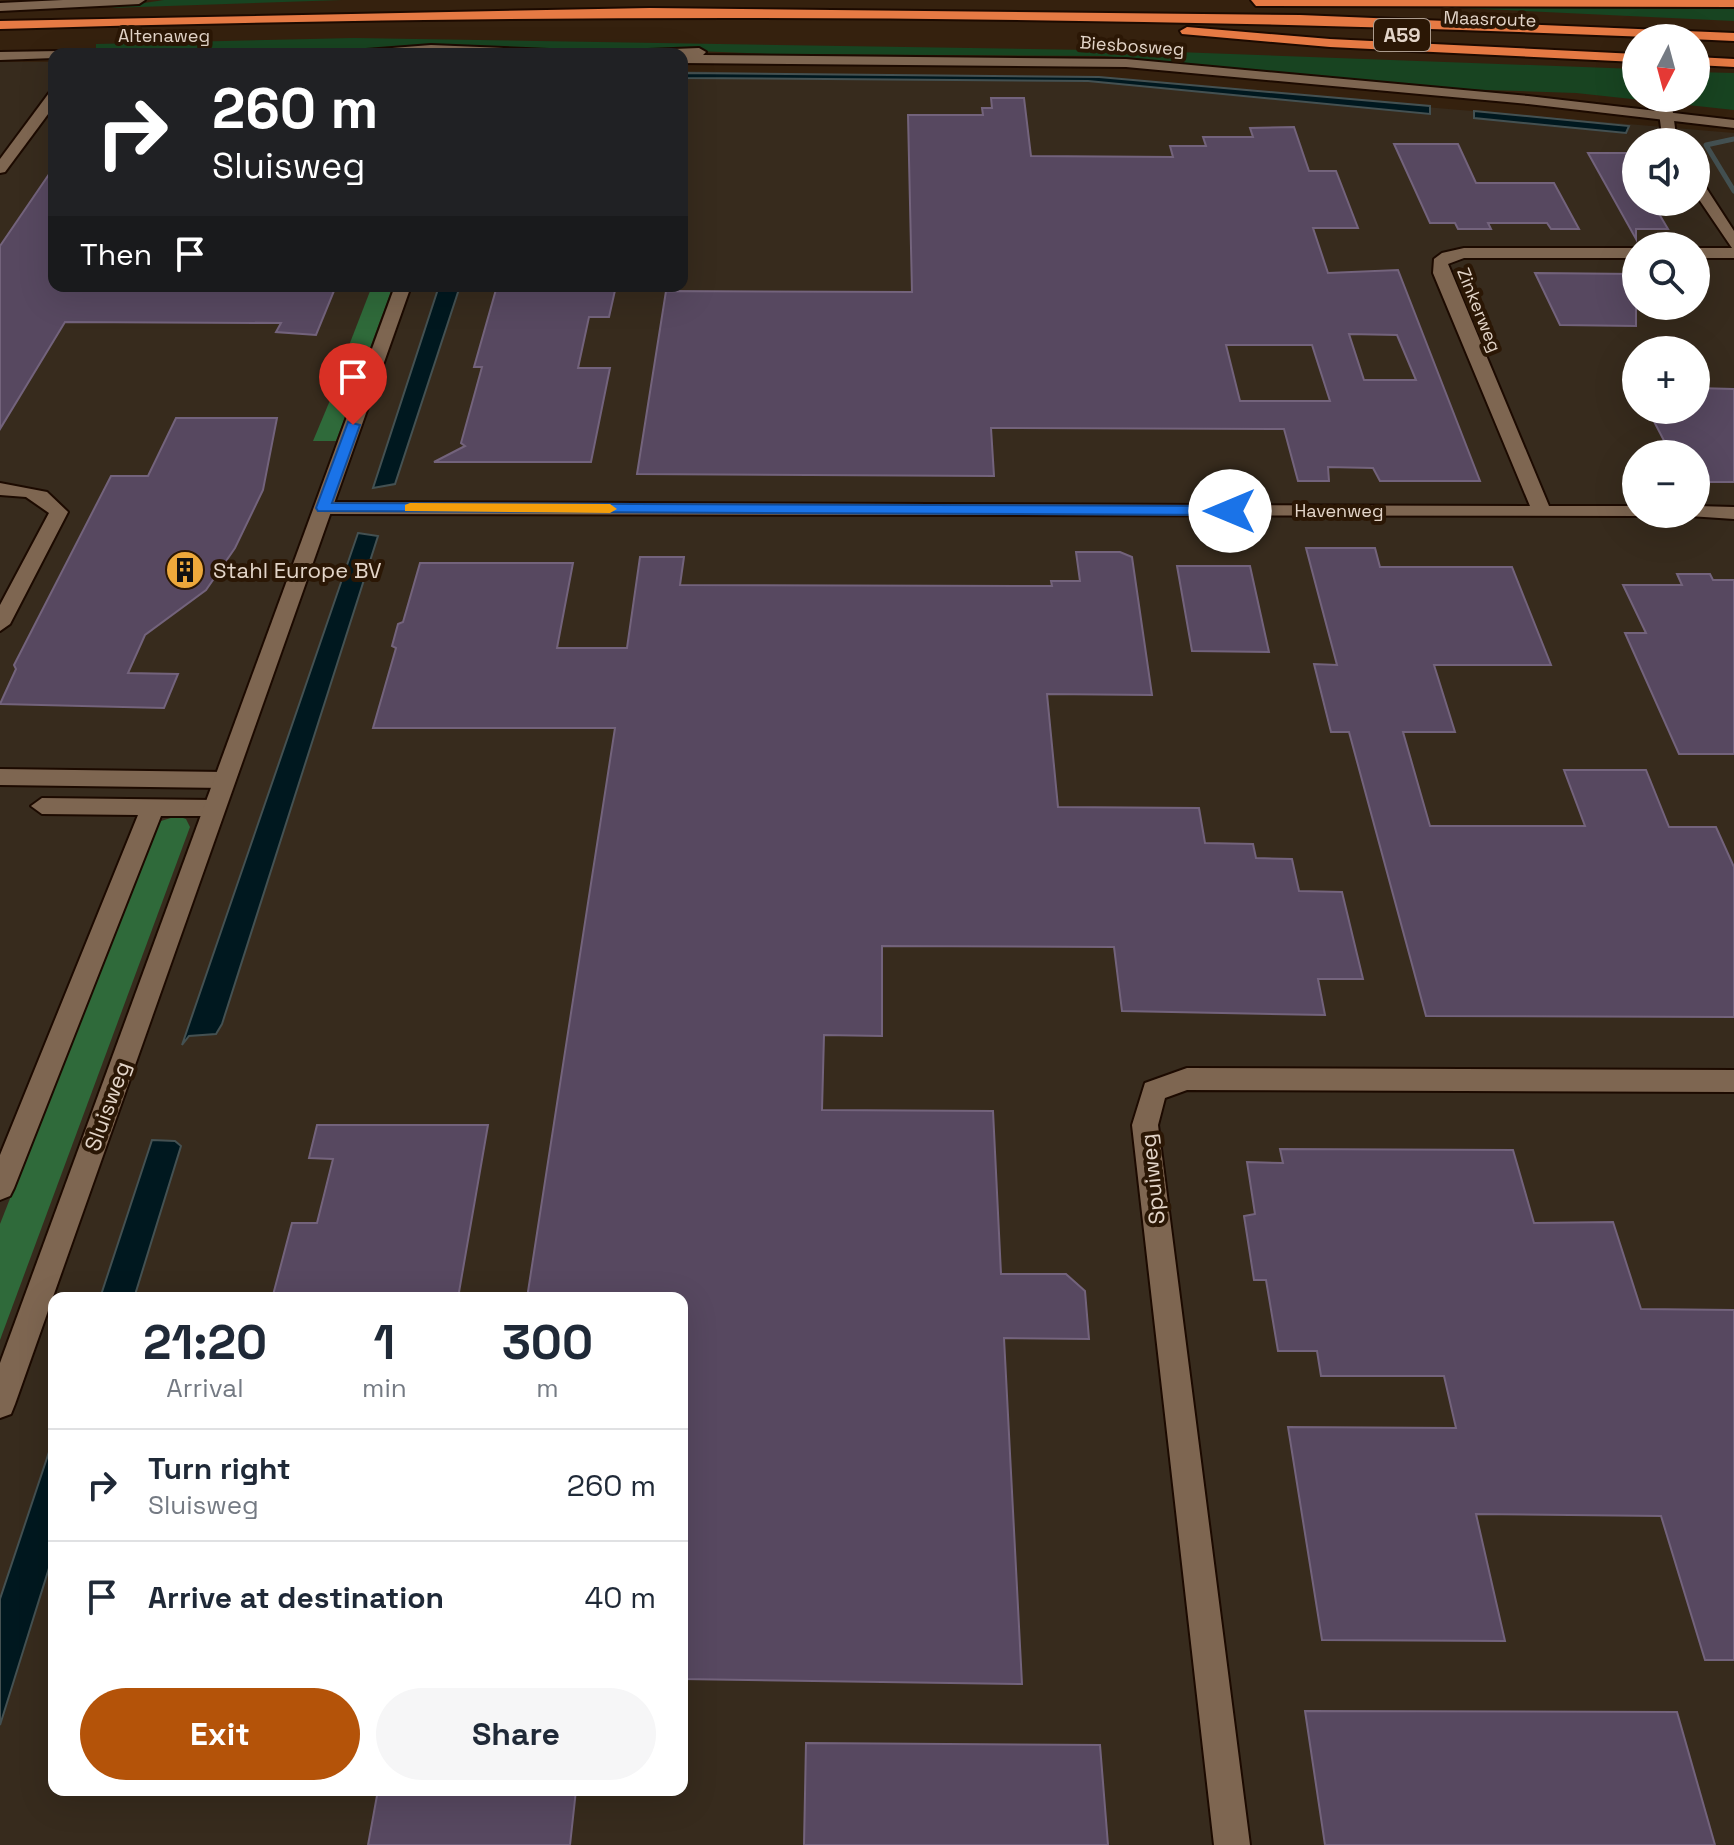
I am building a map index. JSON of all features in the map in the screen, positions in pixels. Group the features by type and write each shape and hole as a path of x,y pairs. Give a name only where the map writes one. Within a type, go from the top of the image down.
{"highway":[{"name":"A59","path":"231,18 388,6 656,0"},
{"name":"A59","path":"1017,0 1171,2"},
{"name":"A59","path":"1124,1 1734,26"},
{"name":"A59","path":"1234,2 1734,3"},
{"name":"Maasroute","path":"0,25 496,11 1004,13 1334,20 1734,37"},
{"name":"Maasroute","path":"0,38 497,25 1168,29 1622,44"},
{"name":"A59","path":"1168,29 1330,43 1622,57"},
{"path":"1710,48 1734,49"},
{"path":"1710,62 1734,63"}],"street":[{"path":"0,7 139,0"},
{"name":"Biesbosweg","path":"688,52 733,57"},
{"path":"0,56 48,54"},
{"name":"Biesbosweg","path":"688,59 1126,63 1622,107"},
{"path":"0,169 48,104"},
{"name":"Biesbosweg","path":"1671,112 1734,124"},
{"name":"Biesbosweg","path":"1683,112 1734,115"},
{"path":"1710,205 1734,244"},
{"name":"Zinkerweg","path":"1542,512 1440,262 1448,256 1464,253 1622,253"},
{"path":"1710,253 1734,253"},
{"name":"Sluisweg","path":"0,1404 401,292"},
{"path":"0,489 20,489 47,497 59,512 0,624"},
{"name":"Havenweg","path":"323,508 1622,512"},
{"path":"1710,512 1734,513"},
{"path":"0,777 224,780"},
{"path":"42,806 214,808"},
{"path":"0,1188 153,807"},
{"name":"Spuiweg","path":"1232,1845 1145,1125 1154,1091 1187,1079 1734,1081"}],"shaded area":[{"path":"0,62 48,62 48,292 688,292 688,71 1115,81 1674,128 1622,128 1622,216 1710,216 1710,131 1734,133 1734,1845 0,1845"}],"green space":[{"path":"164,0 342,0 110,8"},
{"path":"1418,0 1734,0 1734,21 1420,6"},
{"path":"354,38 1150,51 1622,68 1622,98 1576,93 1455,89 1104,56 770,54 688,51 688,48 96,48 96,44"},
{"path":"1710,72 1734,73 1734,110 1710,107"},
{"path":"370,292 391,292 370,348 348,348"},
{"path":"336,386 356,387 336,441 313,441"},
{"path":"177,816 186,819 190,827 0,1340 0,1224 156,827 161,821"}],"water":[{"path":"688,73 1099,77 1430,106 1430,114 1088,81 688,78"},
{"path":"1474,111 1629,126 1622,128 1622,133 1474,118"},
{"path":"437,292 458,292 395,484 373,488"},
{"path":"358,533 378,536 222,1024 216,1034 189,1036 182,1045"},
{"path":"152,1140 175,1141 181,1146 136,1292 102,1292"},
{"path":"48,1455 48,1571 0,1725 0,1599"}],"building":[{"path":"991,98 1024,98 1031,156 1173,157 1170,146 1206,146 1203,137 1253,137 1250,128 1294,127 1309,171 1336,171 1358,228 1313,228 1328,273 1398,270 1480,481 1380,481 1373,468 1328,467 1329,481 1298,481 1284,429 991,428 994,476 637,474 666,292 912,292 908,115 983,115 982,108 992,108","holes":["1349,334 1397,335 1416,380 1364,380","1226,345 1312,345 1330,401 1240,401"]},
{"path":"1394,144 1458,144 1476,183 1554,183 1579,229 1551,229 1547,223 1488,223 1491,229 1458,229 1455,223 1430,223"},
{"path":"1588,153 1622,153 1622,214"},
{"path":"48,176 48,292 334,292 316,335 276,332 281,323 65,322 0,429 0,246"},
{"path":"1623,216 1660,216 1668,229 1636,229 1632,232"},
{"path":"1535,273 1622,274 1622,320 1636,320 1636,326 1560,325"},
{"path":"495,292 615,292 609,317 589,317 578,368 610,368 591,462 434,462 465,446 461,443 482,367 474,367"},
{"path":"1710,388 1734,389 1734,482 1710,482 1710,440 1664,440 1655,424 1710,424"},
{"name":"Stahl Europe BV","path":"176,418 277,418 263,490 235,548 206,590 145,635 128,673 178,674 164,708 0,704 16,669 14,665 111,476 148,476"},
{"path":"1306,548 1375,548 1380,567 1512,567 1551,665 1434,665 1455,732 1403,732 1430,826 1585,826 1564,770 1646,770 1669,827 1716,827 1734,867 1734,1017 1426,1016 1349,732 1331,732 1314,664 1337,665"},
{"path":"1076,552 1120,552 1132,557 1152,695 1047,694 1058,807 1199,808 1205,843 1253,844 1256,858 1292,859 1299,891 1342,892 1363,979 1318,979 1325,1015 1122,1011 1114,947 882,946 882,1036 824,1035 822,1110 993,1111 1001,1274 1066,1274 1085,1291 1089,1339 1004,1338 1022,1684 688,1679 688,1292 528,1292 615,728 373,728 396,648 392,646 398,624 403,622 420,563 573,563 557,648 627,648 640,557 684,557 680,585 1052,586 1051,581 1080,581"},
{"path":"1177,566 1250,566 1269,652 1192,651"},
{"path":"1677,574 1710,574 1713,580 1734,580 1734,754 1679,754 1625,633 1646,633 1623,585 1682,585"},
{"path":"317,1125 488,1125 459,1292 274,1292 292,1223 317,1223 333,1159 309,1158"},
{"path":"1280,1149 1513,1150 1534,1223 1613,1222 1641,1309 1734,1310 1734,1660 1705,1660 1661,1516 1476,1514 1505,1641 1322,1640 1288,1427 1456,1428 1444,1376 1321,1376 1317,1351 1278,1351 1266,1280 1254,1280 1244,1216 1255,1214 1247,1162 1283,1163"},
{"path":"1305,1711 1677,1712 1715,1845 1325,1845"},
{"path":"806,1743 1100,1745 1108,1845 804,1845"},
{"path":"377,1796 575,1796 570,1845 368,1845"}],"waterway":[{"path":"1734,139 1706,145 1734,191"}],"slow traffic":[{"path":"410,508 610,509"}],"place":[{"name":"Stahl Europe BV","path":"185,570"}],"route":[{"path":"353,425 323,508 1230,511"}]}
